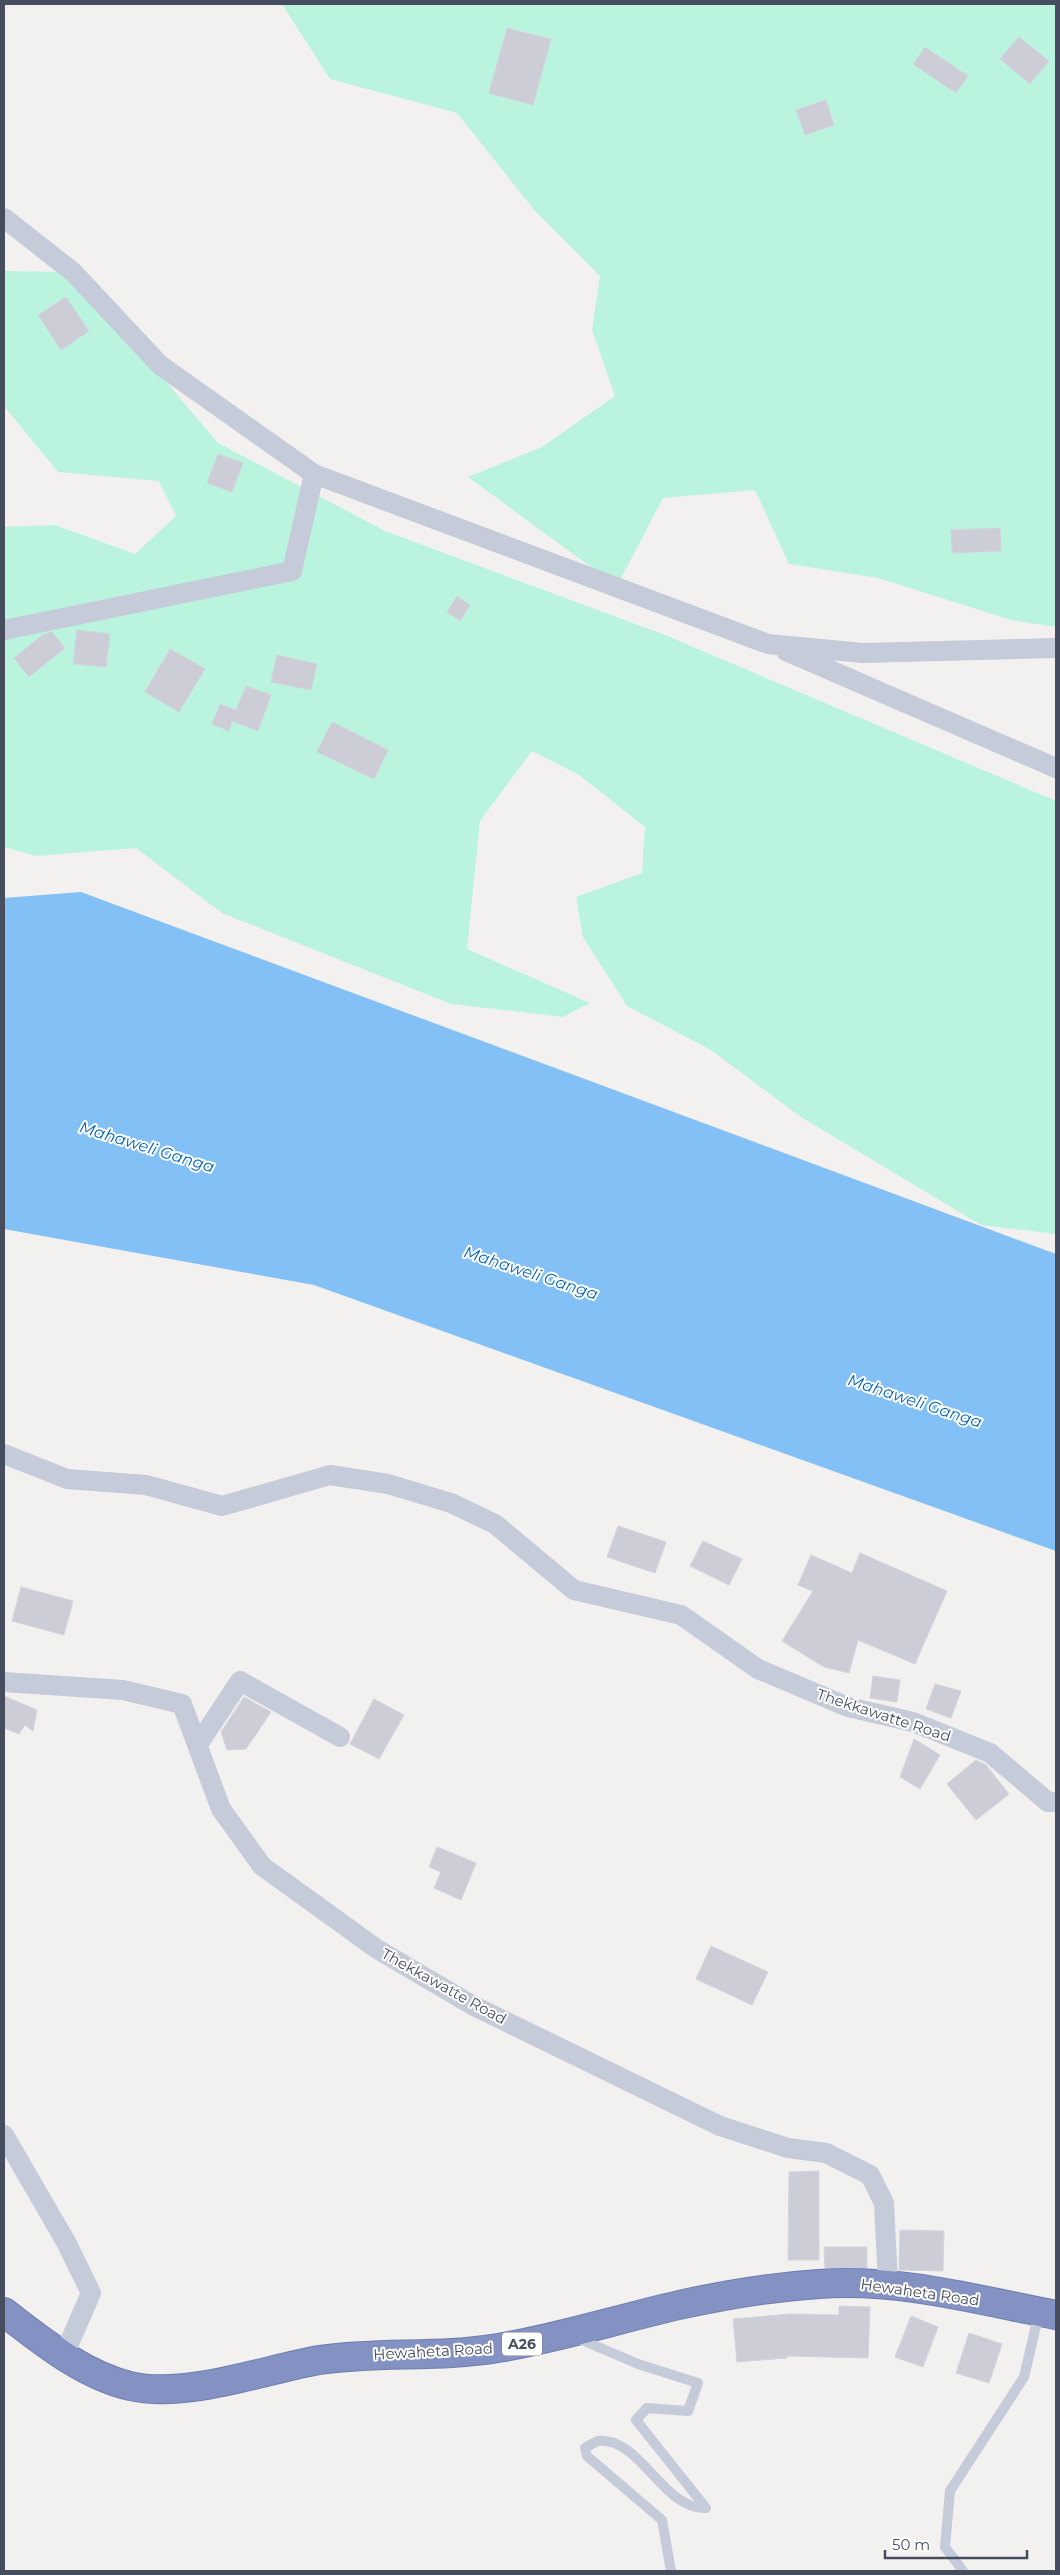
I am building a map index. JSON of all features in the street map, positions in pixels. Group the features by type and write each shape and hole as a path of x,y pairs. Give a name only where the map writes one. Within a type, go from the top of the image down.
{"highway":[{"name":"Hewaheta Road","path":"4,2312 64,2356 114,2381 130,2386 164,2389 211,2383 339,2357 494,2349 570,2334 682,2305 736,2295 819,2284 888,2284 1048,2313"}],"street":[{"path":"4,218 73,272 160,365 314,474 768,644 1056,768"},
{"path":"4,630 292,571 314,474"},
{"path":"768,644 862,654 1056,648"},
{"name":"Thekkawatte Road","path":"4,1454 67,1478 146,1485 222,1506 330,1475 388,1484 452,1503 495,1524 574,1590 681,1616 758,1669 848,1707 913,1722 990,1753 1048,1802 1056,1802"},
{"path":"199,1744 240,1681 340,1736"},
{"name":"Thekkawatte Road","path":"4,1682 123,1690 182,1704 199,1744 221,1809 262,1866 377,1949 472,2004 720,2126 788,2148 826,2153 870,2175 884,2204 888,2284"},
{"path":"4,2135 66,2242 91,2293 64,2356"}],"lane":[{"path":"963,2571 945,2547 950,2491 1024,2377 1048,2313"},
{"path":"570,2334 598,2349 698,2383 688,2411 647,2408 636,2420 706,2508 696,2508 674,2494 621,2445 598,2441 585,2448 587,2456 662,2520 671,2571"}],"green space":[{"path":"282,4 1051,4 1056,6 1056,627 1011,620 878,578 789,564 755,490 663,498 617,586 468,477 542,447 615,396 592,330 600,276 535,211 457,113 330,79"},
{"path":"4,271 73,272 218,443 385,531 665,635 1056,801 1056,1234 981,1225 801,1117 711,1050 627,1006 583,937 576,897 642,873 645,827 579,775 532,751 480,821 467,949 590,1003 563,1017 451,1004 222,913 136,848 36,856 4,847 4,527 55,525 135,554 176,516 159,481 58,472 4,406"}],"water":[{"name":"Mahaweli Ganga","path":"81,892 1056,1254 1056,1551 314,1285 4,1229 4,898"}],"building":[{"path":"507,28 551,39 533,105 489,93"},
{"path":"1019,37 1049,61 1030,84 1000,59"},
{"path":"925,47 968,76 956,93 913,64"},
{"path":"826,100 834,125 805,135 796,110"},
{"path":"66,297 89,331 61,350 38,315"},
{"path":"218,454 243,463 232,492 207,483"},
{"path":"1000,528 1001,551 952,553 951,530"},
{"path":"457,596 470,605 460,621 447,612"},
{"path":"77,630 110,634 106,667 73,664"},
{"path":"52,632 65,648 29,677 14,658 44,634"},
{"path":"170,649 205,669 179,712 145,692"},
{"path":"277,655 317,664 311,690 271,682"},
{"path":"246,686 271,695 258,731 232,721 229,731 212,724 220,704 236,710"},
{"path":"332,722 388,750 374,779 317,752"},
{"path":"618,1526 666,1542 655,1573 607,1557"},
{"path":"703,1541 742,1559 729,1585 690,1566"},
{"path":"860,1553 947,1591 915,1664 858,1640 849,1673 824,1667 782,1641 813,1591 798,1585 811,1555 852,1573"},
{"path":"21,1587 73,1601 64,1635 12,1621"},
{"path":"873,1676 900,1680 897,1702 870,1698"},
{"path":"935,1684 961,1691 951,1718 926,1709"},
{"path":"4,1696 37,1710 33,1731 25,1725 19,1734 4,1728"},
{"path":"244,1697 271,1712 246,1749 227,1750 221,1732"},
{"path":"374,1699 404,1715 379,1759 350,1744"},
{"path":"914,1739 940,1755 920,1789 900,1777"},
{"path":"976,1760 986,1765 1009,1794 976,1820 947,1784"},
{"path":"437,1847 476,1863 461,1900 434,1888 441,1872 429,1867"},
{"path":"711,1946 768,1972 752,2005 696,1979"},
{"path":"819,2171 819,2260 788,2260 789,2172"},
{"path":"900,2230 944,2231 943,2271 899,2270"},
{"path":"824,2247 867,2247 867,2268 825,2268"},
{"path":"839,2306 870,2307 868,2358 787,2356 787,2358 737,2362 733,2319 790,2314 839,2315"},
{"path":"911,2316 938,2327 923,2367 895,2357"},
{"path":"969,2333 1002,2344 989,2383 956,2373"}]}
